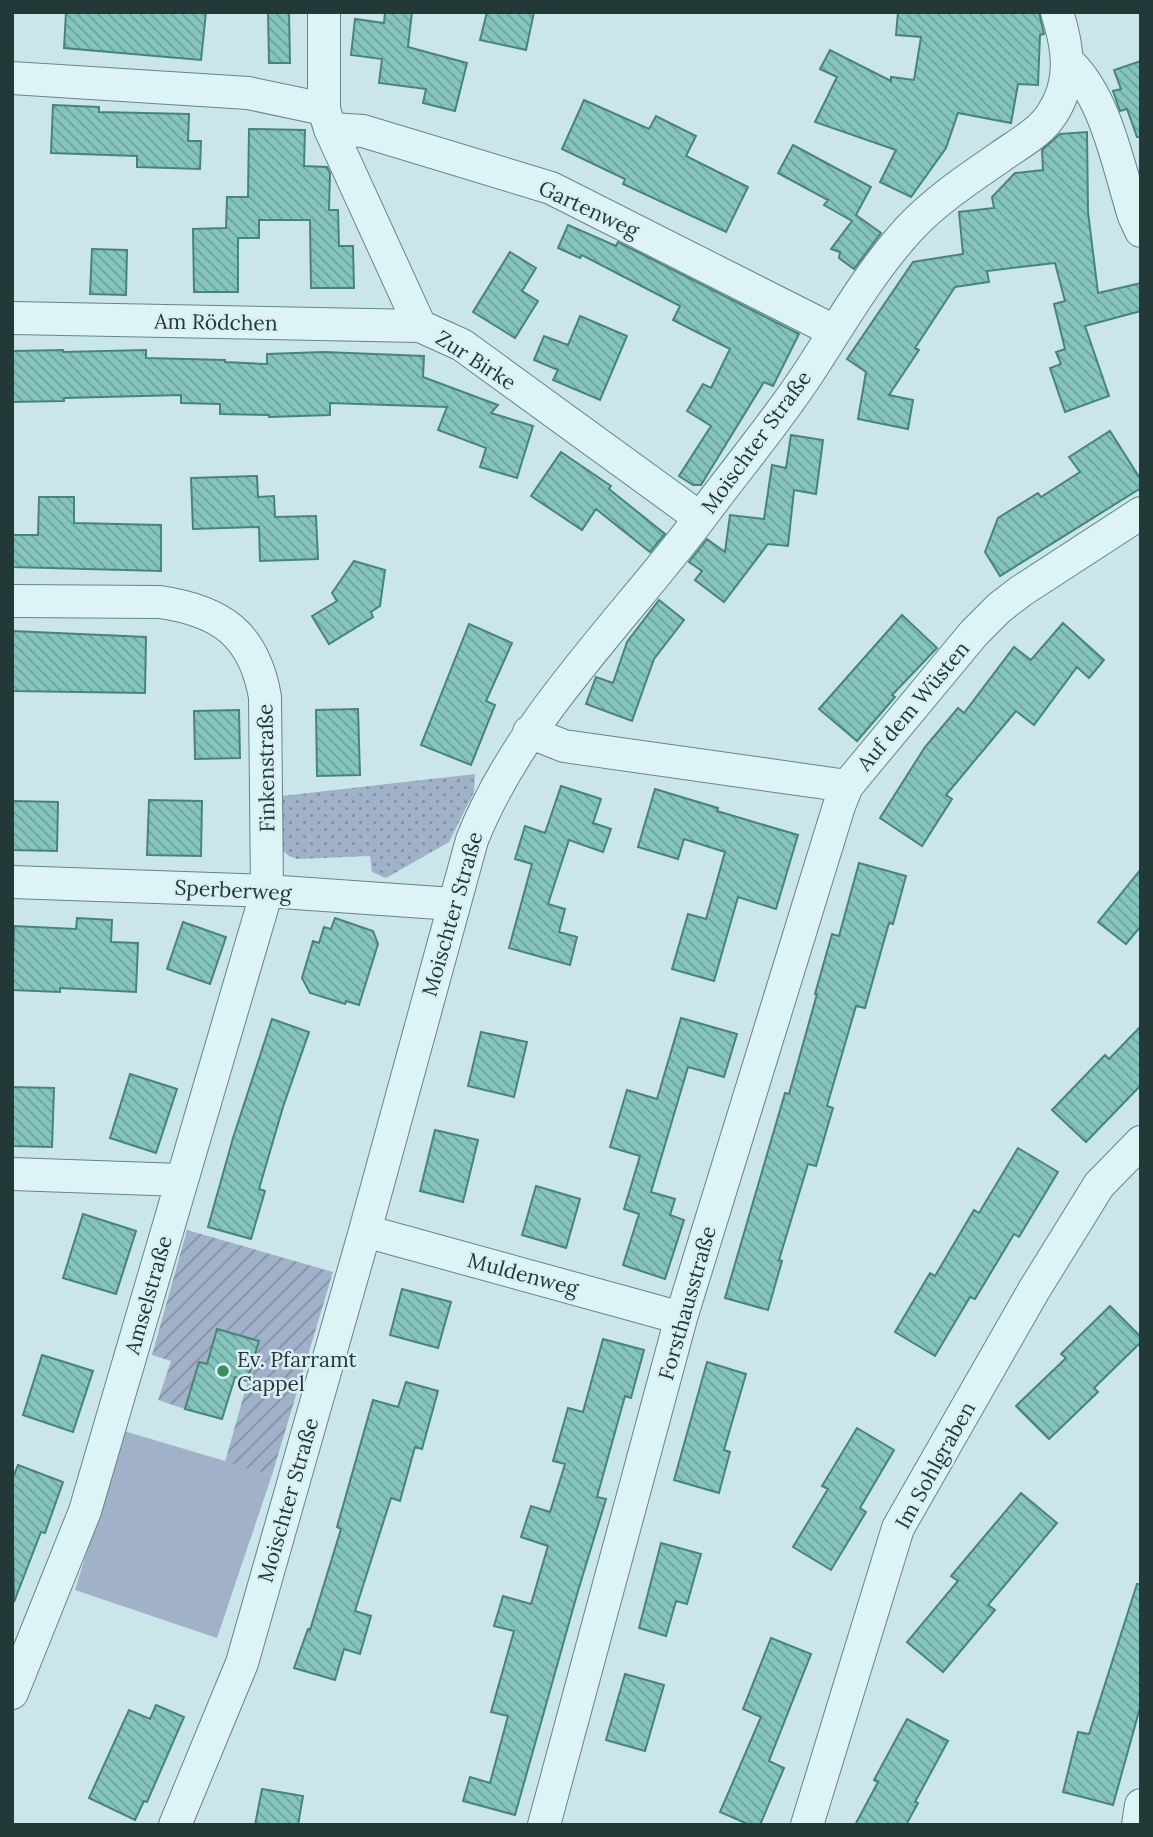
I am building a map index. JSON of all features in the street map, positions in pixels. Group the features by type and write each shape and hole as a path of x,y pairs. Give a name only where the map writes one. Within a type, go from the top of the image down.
{"street":[{"name":"Zur Birke","path":"324,12 327,119 420,326 462,345 700,519"},
{"name":"Moischter Straße","path":"175,1825 242,1663 365,1231 471,840 481,816 529,733 700,519 808,374 884,257 919,218 957,186 1042,127 1059,102 1069,63 1066,39 1057,12"},
{"path":"1069,63 1079,72 1100,106 1141,231"},
{"name":"Gartenweg","path":"12,78 248,93 551,188 834,331"},
{"name":"Am Rödchen","path":"12,318 420,326"},
{"name":"Auf dem Wüsten","path":"529,733 564,746 847,786 974,633 999,608 1141,513"},
{"name":"Finkenstraße","path":"12,601 160,602 181,605 198,609 225,623 244,641 258,669 265,697 267,891"},
{"name":"Forsthausstraße","path":"544,1825 681,1318 847,786"},
{"name":"Sperberweg","path":"12,882 267,891 453,904"},
{"name":"Amselstraße","path":"12,1693 85,1511 267,891"},
{"name":"Im Sohlgraben","path":"807,1825 898,1528 1034,1290 1099,1185 1141,1142"},
{"path":"12,1174 181,1180"},
{"name":"Muldenweg","path":"365,1231 681,1318"},
{"path":"1138,1825 1141,1805"}],"shaded area":[{"path":"475,774 474,792 449,842 386,878 372,872 370,856 297,859 283,851 282,796"},
{"path":"187,1230 333,1272 272,1475 225,1462 259,1341 217,1329 207,1364 199,1362 185,1409 158,1400 171,1361 152,1355"},
{"path":"124,1431 272,1475 217,1638 75,1590"}],"building":[{"path":"66,12 206,12 201,60 64,48"},
{"path":"268,12 289,12 290,63 269,63"},
{"path":"385,12 412,12 408,47 467,63 455,111 423,103 426,89 379,83 382,59 351,55 355,19 384,23"},
{"path":"487,12 534,12 526,50 480,40"},
{"path":"898,12 1039,12 1044,34 1040,35 1038,85 1018,84 1011,123 958,113 946,148 911,197 880,182 896,150 815,122 837,77 820,69 830,50 891,81 891,77 914,80 921,37 896,35"},
{"path":"1141,61 1141,137 1137,137 1127,109 1120,111 1113,91 1121,89 1114,70"},
{"path":"584,100 649,129 656,116 696,136 686,156 748,187 726,232 623,184 625,179 562,149"},
{"path":"53,105 99,107 99,112 189,114 188,141 201,141 200,169 137,167 137,156 51,153"},
{"path":"249,129 305,130 304,166 327,167 330,173 329,210 338,210 339,246 353,246 354,288 311,288 310,220 259,220 259,238 238,238 238,292 194,292 193,229 226,228 227,197 248,197"},
{"path":"1087,132 1088,212 1098,293 1141,283 1141,311 1085,326 1109,396 1065,412 1050,368 1061,364 1056,352 1065,349 1054,304 1065,301 1055,263 987,271 989,282 955,287 915,348 919,350 889,395 913,400 908,429 858,419 866,372 847,359 913,262 963,254 959,212 994,208 992,197 1015,173 1043,170 1042,150 1060,134"},
{"path":"793,145 871,187 856,215 881,233 854,269 839,258 840,252 831,249 852,221 824,205 828,200 778,173"},
{"path":"568,225 616,246 618,242 799,334 773,386 764,382 701,485 693,485 679,476 711,426 687,411 703,384 711,388 730,349 673,320 680,306 582,255 580,258 558,248"},
{"path":"92,249 127,250 126,295 90,294"},
{"path":"510,252 536,268 522,291 538,301 515,338 473,312"},
{"path":"580,316 627,336 600,400 553,380 558,370 534,360 544,336 568,345"},
{"path":"146,350 146,358 267,364 267,354 324,352 424,356 423,377 498,405 491,413 533,426 517,478 480,467 486,448 438,430 447,407 330,403 330,415 269,417 220,414 220,404 181,403 181,395 12,402 12,351"},
{"path":"1110,431 1141,480 1141,488 1000,576 985,552 998,518 1038,493 1041,497 1080,472 1069,457"},
{"path":"791,435 823,440 816,494 794,490 788,546 768,544 724,602 695,580 702,571 689,562 707,539 725,552 730,515 764,519 772,465 786,468"},
{"path":"561,452 611,486 609,489 665,534 650,552 596,509 582,530 531,496"},
{"path":"257,476 258,497 274,496 275,517 316,516 318,559 260,561 259,527 193,529 191,478"},
{"path":"39,497 74,497 74,523 161,525 161,571 12,567 12,535 38,535"},
{"path":"354,561 385,570 380,606 371,612 373,617 329,644 312,616 337,601 332,593"},
{"path":"659,600 684,620 654,659 632,721 586,704 596,677 613,683 627,642"},
{"path":"902,615 937,648 892,695 895,697 857,741 819,709"},
{"path":"1063,623 1104,660 1089,678 1077,667 1034,725 1016,711 946,795 952,799 922,846 880,818 925,747 958,708 964,713 1014,647 1031,660"},
{"path":"469,624 512,643 486,701 495,705 471,765 421,745"},
{"path":"12,631 146,637 145,693 12,691"},
{"path":"358,709 360,775 317,776 316,710"},
{"path":"239,710 240,758 195,759 194,711"},
{"path":"561,786 601,799 593,823 611,829 603,852 569,840 548,904 565,909 559,932 577,937 570,965 509,948 532,864 515,859 525,826 545,833"},
{"path":"655,789 798,835 776,909 738,897 714,981 672,969 688,914 706,919 725,852 684,839 678,859 638,847"},
{"path":"149,800 202,801 201,856 147,855"},
{"path":"12,801 58,802 57,851 12,850"},
{"path":"859,863 906,876 893,924 889,923 865,1008 856,1006 827,1106 833,1108 816,1166 808,1164 779,1260 782,1261 768,1310 725,1298 785,1093 789,1094 832,934 839,936"},
{"path":"1141,869 1141,926 1126,944 1098,922"},
{"path":"77,918 112,920 111,942 138,943 136,992 60,988 60,992 12,990 14,926 76,929"},
{"path":"335,918 373,931 378,944 359,1005 346,1001 345,1004 310,993 302,978 313,941 319,943 324,927 331,929"},
{"path":"183,922 226,937 210,984 167,969"},
{"path":"681,1018 737,1034 724,1077 688,1067 651,1192 675,1199 670,1215 684,1220 665,1279 623,1265 639,1214 624,1209 640,1156 610,1147 627,1090 657,1099"},
{"path":"272,1019 309,1032 259,1189 265,1191 251,1239 208,1227 233,1138"},
{"path":"1141,1026 1141,1085 1086,1142 1052,1110 1105,1055 1109,1059"},
{"path":"481,1032 527,1042 514,1097 468,1086"},
{"path":"130,1074 177,1089 156,1153 110,1138"},
{"path":"12,1087 54,1088 52,1147 12,1146"},
{"path":"435,1130 478,1140 463,1202 420,1191"},
{"path":"1018,1148 1058,1172 1019,1237 1014,1234 975,1299 970,1297 935,1356 895,1332 930,1273 935,1276 974,1210 979,1213"},
{"path":"536,1186 580,1199 566,1248 522,1235"},
{"path":"83,1214 136,1231 116,1294 63,1278"},
{"path":"402,1289 451,1302 438,1348 390,1335"},
{"path":"1110,1306 1141,1337 1141,1342 1094,1388 1098,1392 1049,1439 1016,1406 1066,1358 1061,1354"},
{"name":"Ev. Pfarramt Cappel","path":"217,1329 259,1341 247,1381 235,1377 222,1419 185,1409 199,1362 207,1364"},
{"path":"603,1339 644,1350 631,1398 625,1396 597,1497 606,1499 515,1815 463,1801 470,1777 490,1783 508,1716 491,1712 514,1631 494,1626 503,1596 531,1604 548,1546 521,1537 531,1506 550,1512 565,1464 553,1461 568,1408 583,1412"},
{"path":"42,1355 93,1371 73,1432 23,1415"},
{"path":"707,1362 746,1374 724,1450 730,1452 719,1493 674,1480"},
{"path":"406,1382 438,1391 422,1449 415,1447 400,1501 391,1498 355,1611 371,1616 360,1654 344,1649 335,1680 294,1668 308,1629 310,1630 341,1529 337,1527 373,1400 398,1407"},
{"path":"857,1428 894,1450 860,1508 866,1512 831,1570 793,1547 828,1489 822,1486"},
{"path":"18,1465 63,1482 45,1533 41,1532 14,1602 12,1480"},
{"path":"1021,1493 1057,1523 988,1605 995,1610 943,1672 907,1642 958,1581 951,1576"},
{"path":"661,1543 701,1554 687,1604 676,1601 666,1636 639,1628"},
{"path":"1137,1584 1141,1584 1141,1704 1113,1805 1063,1792 1078,1732 1089,1734"},
{"path":"771,1638 811,1654 769,1761 784,1768 760,1825 750,1825 720,1812 761,1717 743,1709"},
{"path":"625,1674 664,1685 645,1751 606,1740"},
{"path":"156,1705 184,1717 147,1802 144,1801 135,1820 89,1798 129,1710 150,1719"},
{"path":"907,1719 948,1741 915,1802 918,1803 906,1825 855,1825 878,1782 874,1780"},
{"path":"262,1789 303,1796 298,1825 255,1825"}],"place":[{"name":"Ev. Pfarramt Cappel","path":"223,1371"}]}
